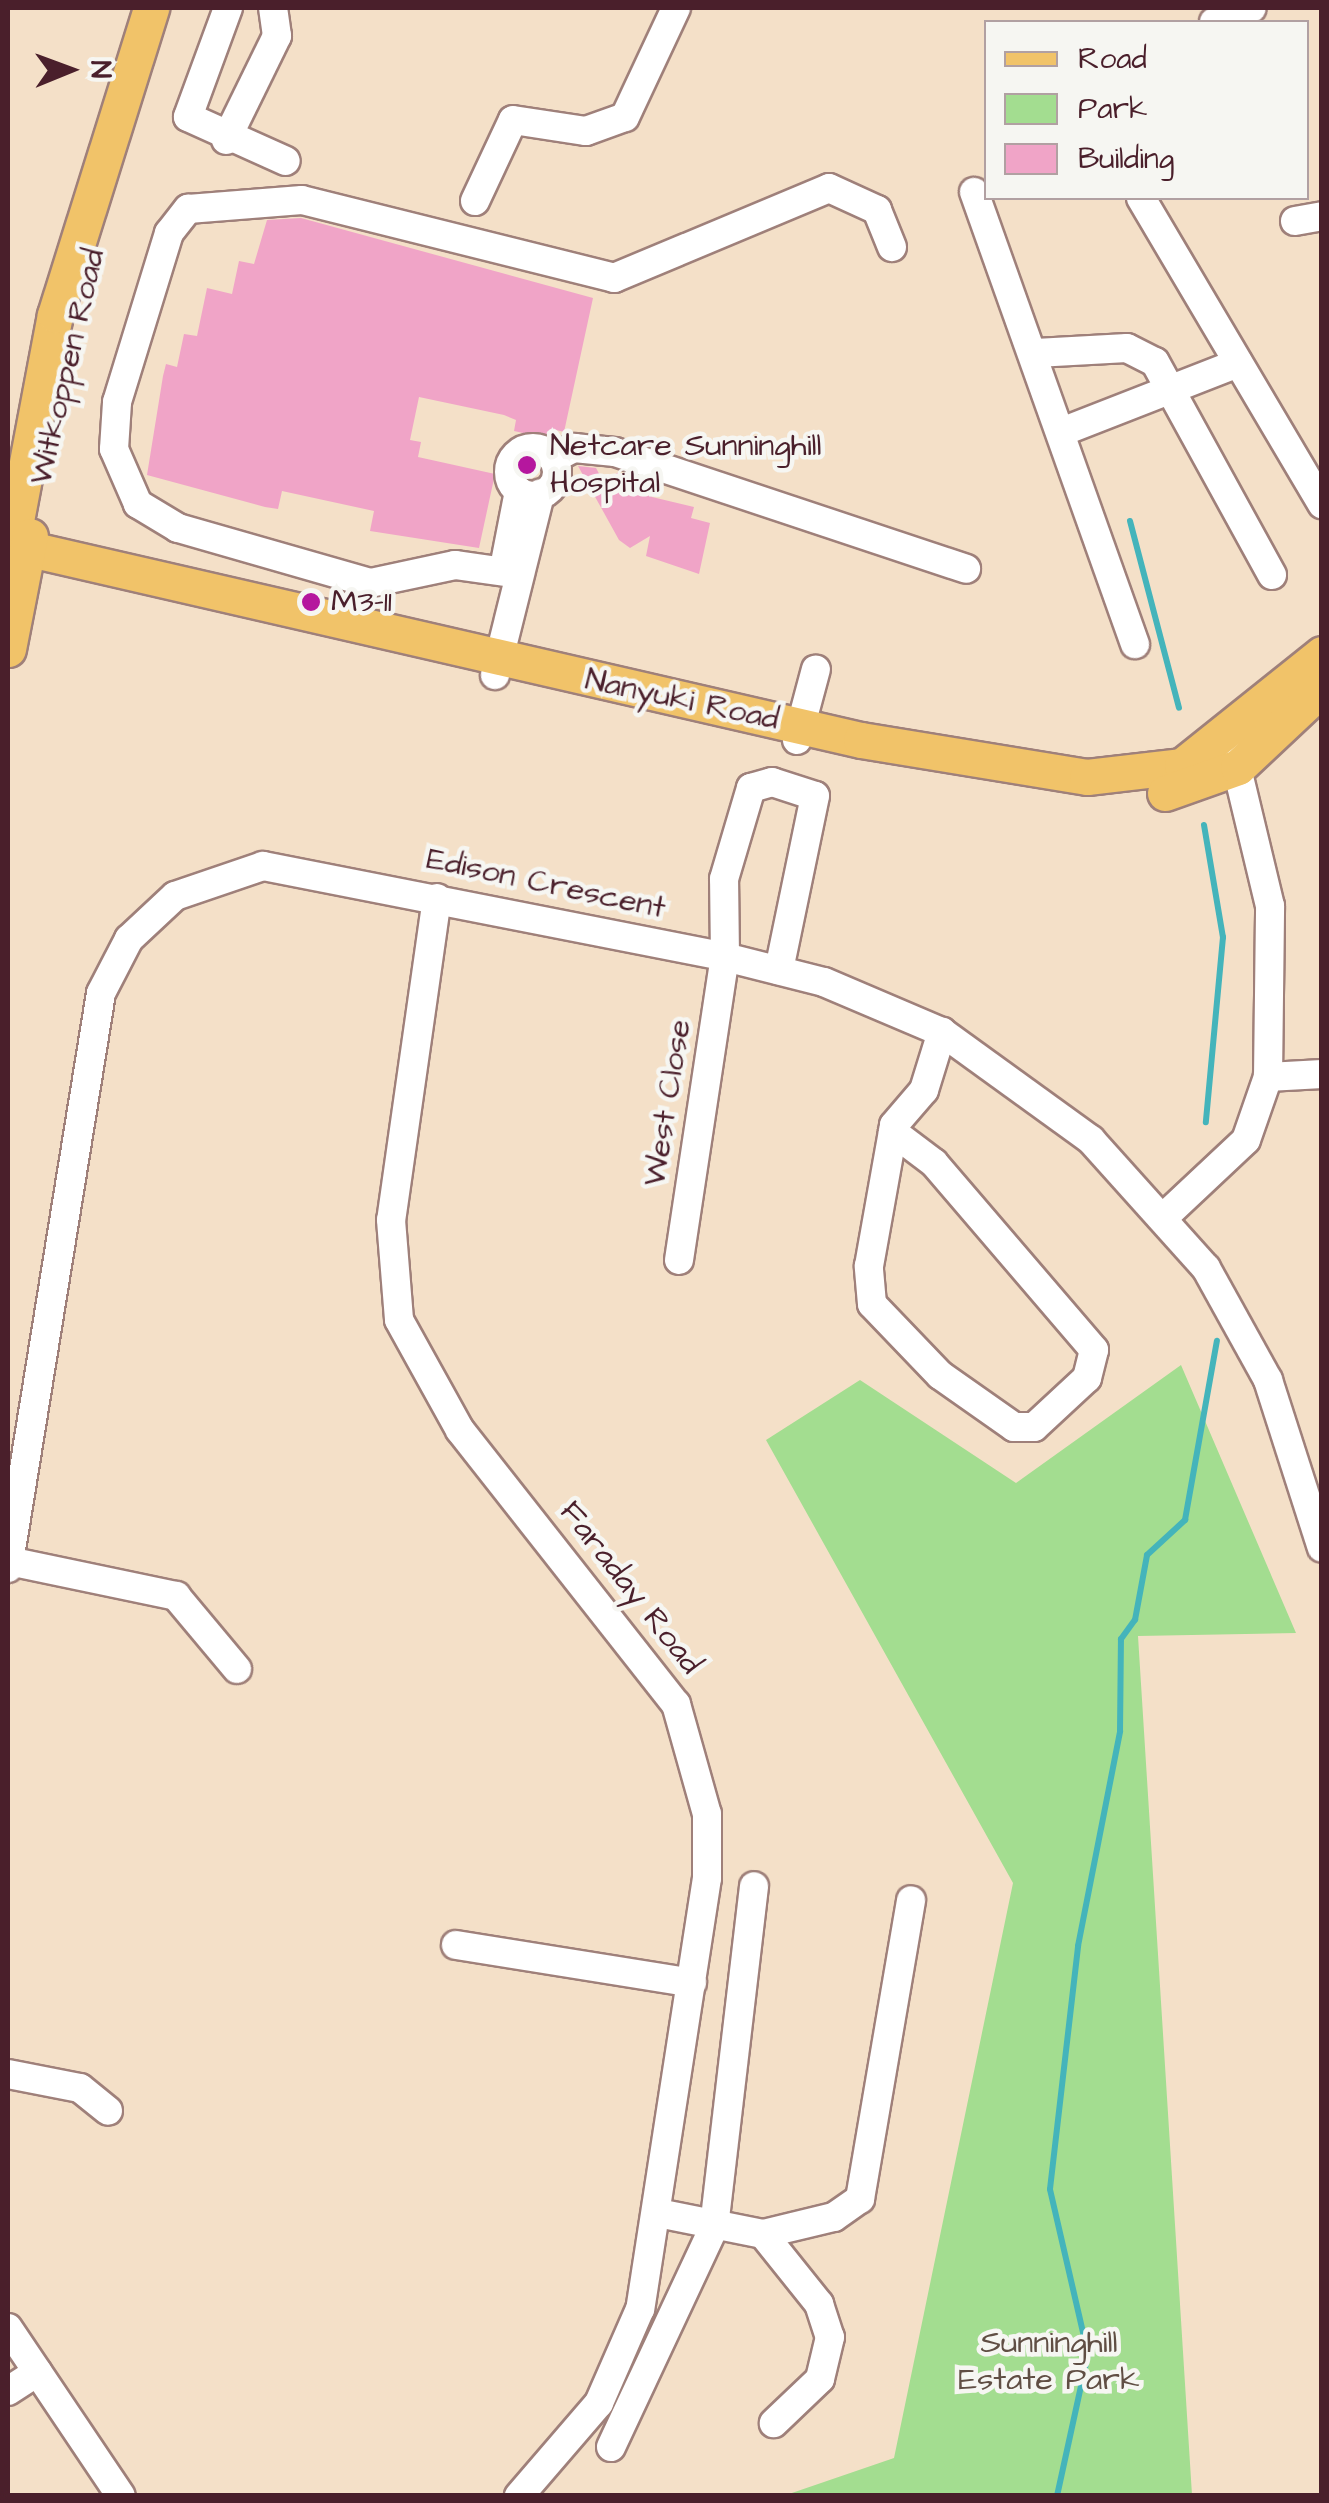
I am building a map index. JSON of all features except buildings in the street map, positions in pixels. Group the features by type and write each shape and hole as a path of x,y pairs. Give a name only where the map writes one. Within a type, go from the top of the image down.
{"main road":[{"name":"Witkoppen Road","path":"8,649 14,553 55,315 112,145 151,8"},
{"name":"Nanyuki Road","path":"14,553 490,666 799,732 981,763 1118,778 1233,752 1322,688"},
{"name":"Nanyuki Road","path":"1233,752 1322,654"}],"street":[{"path":"228,8 187,106 191,122 226,140 286,161"},
{"path":"226,140 278,36 273,8"},
{"path":"475,200 512,120 586,132 626,116 676,8"},
{"path":"1219,20 1252,8"},
{"path":"511,572 454,565 370,583 178,528 138,504 114,449 117,402 169,233 188,208 302,200 614,278 829,188 878,210 892,248"},
{"path":"974,192 1064,431 1136,644"},
{"path":"1142,200 1322,504"},
{"path":"1036,353 1141,352 1171,393 1272,574"},
{"path":"1064,431 1171,393 1238,363"},
{"path":"530,493 509,470 516,454 533,448 553,459"},
{"path":"553,459 574,448 615,452 966,569"},
{"path":"490,666 530,493 555,479 553,459"},
{"path":"799,732 816,670"},
{"path":"1164,1217 1246,1140 1268,1077 1270,906 1233,752"},
{"name":"West Close","path":"679,1260 726,957 720,902 744,803 760,783 786,782 813,791 814,805 779,970"},
{"name":"Edison Crescent","path":"8,1564 87,1038 130,939 176,896 263,866 726,957 779,970 942,1032 1044,1100 1164,1217 1206,1268 1268,1380 1322,1548"},
{"name":"Faraday Road","path":"437,898 390,1220 399,1320 432,1391 634,1643 688,1730 708,1848 658,2213 640,2309 615,2372 572,2439 519,2496"},
{"path":"893,1132 934,1163 1089,1339 1092,1370 1034,1427 1014,1427 878,1319 869,1266 893,1132 901,1105 931,1075 942,1032"},
{"path":"1268,1077 1322,1074"},
{"path":"8,1564 176,1596 237,1668"},
{"path":"611,2447 714,2227 754,1886"},
{"path":"658,2213 764,2234 834,2217 860,2198 911,1900"},
{"path":"514,1936 693,1974"},
{"path":"456,1945 693,1974"},
{"path":"8,2074 80,2088 108,2111"},
{"path":"764,2234 818,2304 830,2337 820,2379 774,2423"},
{"path":"8,2328 120,2496"},
{"path":"8,2391 37,2372"}],"green space":[{"name":"Sunninghill Estate Park","path":"1181,1365 1296,1633 1138,1636 1192,2495 786,2495 894,2458 1013,1883 766,1440 860,1380 1016,1483"}],"waterway":[{"path":"1130,521 1179,708"},
{"path":"1204,825 1223,937 1206,1122"},
{"path":"1057,2496 1088,2354 1050,2189 1078,1946 1120,1731 1121,1639 1135,1620 1147,1555 1185,1520 1217,1341"}],"place":[{"name":"Netcare Sunninghill Hospital","path":"527,465"},
{"name":"M3-11","path":"311,602"}]}
